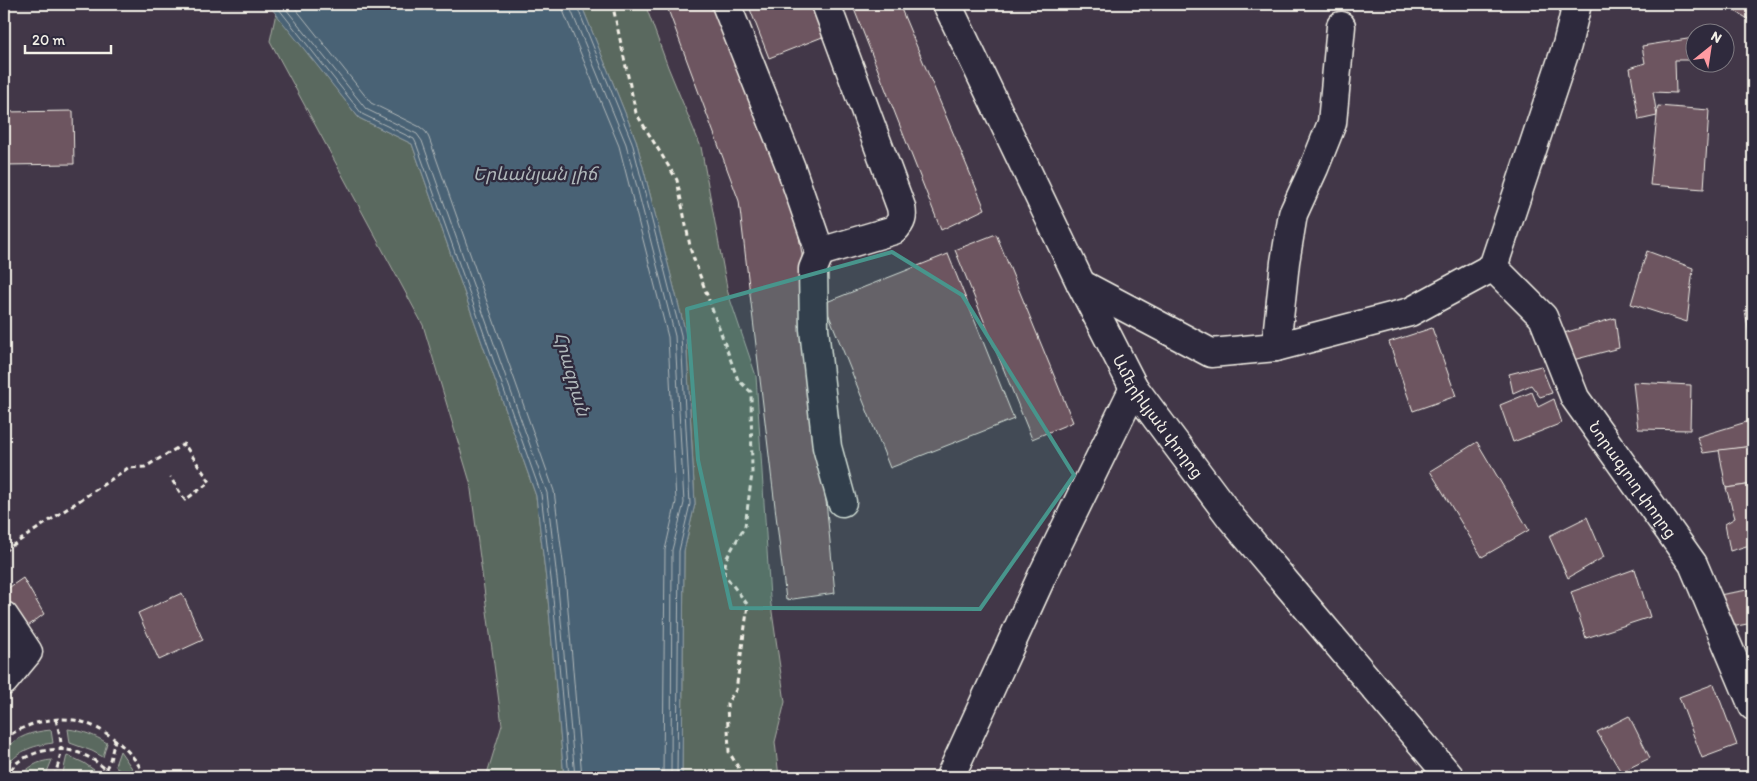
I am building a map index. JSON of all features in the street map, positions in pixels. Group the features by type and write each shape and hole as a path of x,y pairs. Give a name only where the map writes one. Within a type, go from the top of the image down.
{"street":[{"path":"726,4 792,168 820,252 813,269 814,329 827,448 842,502"},
{"path":"820,252 894,230 900,224 903,216 826,4"},
{"name":"Ամերիկյան փողոց","path":"948,4 1081,284 1134,388 1232,519 1450,777"},
{"path":"1081,284 1211,353 1276,347 1410,312 1493,267 1567,45 1576,4"},
{"path":"1276,347 1285,262 1293,214 1332,123 1341,26"},
{"name":"Նորագյուղ փողոց","path":"1493,267 1543,317 1575,398 1693,564 1753,706"},
{"path":"950,777 1042,576 1134,388"},
{"path":"4,616 28,652 4,681"}],"path":[{"path":"610,4 613,8 636,113 676,180 694,261 738,380 751,392 752,474 745,526 726,559 724,574 748,605 736,690 727,703 729,752 738,766 741,777"},
{"path":"4,551 128,468 145,467 184,444 210,482 185,500 170,476"},
{"path":"54,777 62,748 56,720"},
{"path":"4,739 15,731 34,723 74,720 96,727 115,740 130,753 145,777"},
{"path":"102,777 110,760 115,740"},
{"path":"5,777 18,762 34,754 62,748 76,751 106,769 114,777"}],"highlighted area":[{"path":"892,252 962,295 1074,475 980,609 731,608 698,460 687,309"}],"green space":[{"path":"581,4 645,4 668,67 701,147 728,293 756,376 770,598 785,702 775,742 779,777 682,777 684,551 695,504 686,334 636,140"},
{"path":"276,13 359,118 412,144 536,496 547,588 564,777 486,777 502,725 470,482 423,325 270,41"},
{"path":"68,729 88,734 107,743 103,757 70,743"},
{"path":"51,730 53,743 25,750 4,769 4,749 26,735"},
{"path":"120,751 138,777 124,777 115,765"},
{"path":"67,755 94,770 89,777 62,777"},
{"path":"52,760 45,777 19,777 34,765"}],"water":[{"name":"Երևանյան լիճ","path":"268,4 581,4 636,140 686,334 695,504 684,551 682,777 564,777 547,588 536,496 412,144 359,118"}],"building":[{"path":"666,4 715,4 790,185 802,254 835,593 786,600 739,201"},
{"path":"748,4 818,4 830,34 769,58"},
{"path":"852,4 899,4 985,209 941,230"},
{"path":"1733,4 1753,4 1753,22 1730,8"},
{"path":"1684,40 1684,60 1675,60 1676,93 1653,92 1657,116 1639,120 1630,68 1645,63 1642,46"},
{"path":"1658,106 1709,110 1704,189 1650,185"},
{"path":"73,111 74,164 4,165 4,112"},
{"path":"996,234 1073,422 1032,439 955,250"},
{"path":"1647,251 1693,268 1687,322 1631,304"},
{"path":"948,254 1014,419 890,468 824,303"},
{"path":"1745,310 1753,310 1753,357"},
{"path":"1615,318 1619,348 1573,360 1564,333"},
{"path":"1432,328 1456,396 1413,411 1389,342"},
{"path":"1541,366 1552,393 1540,397 1531,385 1513,393 1509,374"},
{"path":"1633,382 1691,385 1690,430 1638,429"},
{"path":"1532,392 1538,407 1554,399 1562,423 1513,442 1500,405"},
{"path":"1753,420 1753,446 1703,453 1697,437"},
{"path":"1477,442 1529,530 1482,557 1430,471"},
{"path":"1753,446 1753,484 1726,488 1719,450"},
{"path":"1753,484 1753,544 1730,551 1725,524 1735,518 1726,488"},
{"path":"1587,517 1604,557 1568,578 1549,536"},
{"path":"1635,569 1650,617 1586,638 1571,592"},
{"path":"23,578 44,614 24,629 4,596 4,591"},
{"path":"1753,589 1753,623 1731,627 1719,595"},
{"path":"182,593 203,640 159,660 138,613"},
{"path":"1714,684 1737,745 1702,758 1679,697"},
{"path":"1629,716 1650,758 1621,772 1597,732"}],"water label":[{"name":"Հրազդան","path":"572,374"}]}
